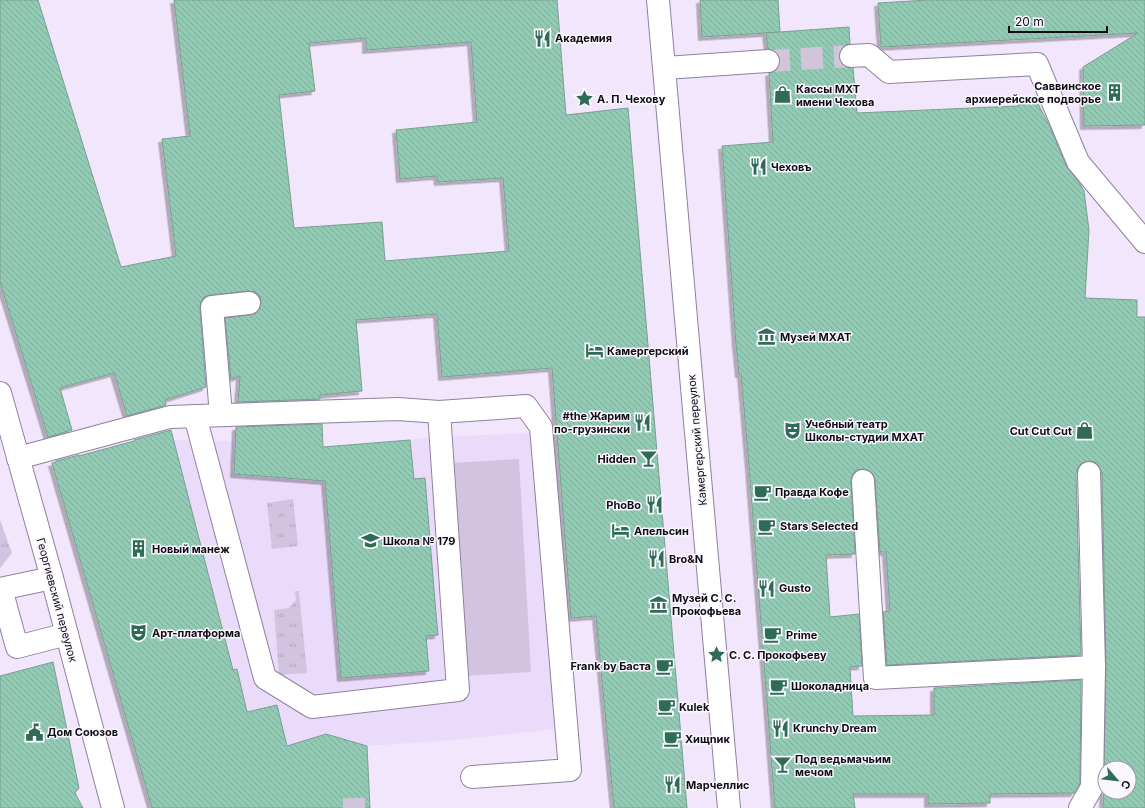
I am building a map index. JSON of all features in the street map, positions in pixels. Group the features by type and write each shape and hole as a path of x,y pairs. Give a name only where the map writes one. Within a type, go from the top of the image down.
{"street":[{"name":"Камергерский переулок","path":"658,0 729,808"},
{"path":"851,56 869,55 889,72 1037,64 1078,162 1145,242"},
{"path":"664,68 768,61"},
{"path":"221,415 212,307 249,303"},
{"name":"Георгиевский переулок","path":"0,393 52,578 113,808"},
{"path":"18,458 170,417 398,409 439,412 526,406 541,427 570,770 472,777"},
{"path":"195,416 265,678 312,707 458,690 439,412"},
{"path":"1080,808 1092,786 1094,667 1089,473"},
{"path":"863,481 875,678 1094,667"},
{"path":"52,578 0,589 17,647 67,634"}],"shaded area":[{"name":"Школа № 179","path":"531,433 556,729 455,740 367,746 326,734 287,746 277,705 247,712 237,669 227,672 173,440 235,441 323,447 441,437"}],"green space":[{"path":"519,459 531,672 464,676 452,463"},
{"path":"293,499 298,546 272,549 267,503"},
{"path":"0,520 12,553 0,568"},
{"path":"295,591 299,591 307,673 279,675 274,610 289,608 296,600"}],"building":[{"path":"0,0 38,0 121,267 176,256 162,139 190,136 174,0 557,0 566,115 628,108 687,808 614,808 596,616 571,618 552,368 442,377 437,314 356,320 362,391 320,395 320,399 238,402 240,376 231,379 225,318 256,313 260,308 261,301 259,295 248,291 211,295 204,297 200,308 206,387 165,400 166,405 127,416 114,373 60,388 72,430 48,437 0,282","holes":["366,38 366,50 471,42 477,122 396,130 400,179 437,176 438,182 503,178 509,251 385,261 382,222 294,228 279,95 315,91 309,43"]},
{"path":"700,0 778,0 780,32 702,37"},
{"path":"928,0 1145,0 1145,125 1084,126 1083,67 1138,33 881,47 878,3"},
{"path":"849,27 850,44 845,45 840,50 839,57 841,63 845,67 853,68 857,113 1017,106 1034,96 1049,125 1067,167 1084,191 1089,230 1085,298 1137,300 1137,317 1145,317 1145,808 1103,808 1103,800 1137,800 1137,760 1104,760 1106,667 1102,473 1099,466 1095,462 1089,461 1082,463 1078,467 1076,473 1081,655 887,665 883,612 890,611 886,552 880,552 875,480 873,474 868,470 856,470 852,475 851,481 855,554 826,555 830,617 859,614 862,666 850,667 853,716 934,715 934,688 1081,680 1080,784 1074,793 990,794 990,803 928,804 928,794 853,794 855,808 775,808 749,466 741,374 739,374 736,344 722,146 773,142 769,73 775,71 779,67 780,61 778,54 774,50 768,49 766,33"},
{"path":"322,424 323,447 410,440 414,479 425,478 438,635 426,636 429,671 341,678 325,481 234,474 236,427"},
{"name":"Новый манеж","path":"171,430 233,670 237,669 247,712 277,705 287,746 326,734 367,746 370,808 152,808 52,463"},
{"name":"Дом Союзов","path":"53,662 79,788 75,793 83,808 0,808 0,676"}],"tunnel":[{"path":"768,61 851,56"},
{"path":"354,798 354,808"}],"place":[{"name":"Академия","path":"542,38"},
{"name":"Саввинское архиерейское подворье","path":"1114,92"},
{"name":"Кассы МХТ имени Чехова","path":"783,95"},
{"name":"А. П. Чехову","path":"584,99"},
{"name":"Чеховъ","path":"758,167"},
{"name":"Музей МХАТ","path":"767,337"},
{"name":"Камергерский","path":"594,351"},
{"name":"#the Жарим по-грузински","path":"643,422"},
{"name":"Учебный театр Школы-студии МХАТ","path":"792,430"},
{"name":"Cut Cut Cut","path":"1085,431"},
{"name":"Hidden","path":"649,459"},
{"name":"Правда Кофе","path":"762,492"},
{"name":"PhoBo","path":"654,505"},
{"name":"Stars Selected","path":"767,526"},
{"name":"Апельсин","path":"621,531"},
{"name":"Школа № 179","path":"370,541"},
{"name":"Новый манеж","path":"139,549"},
{"name":"Bro&N","path":"656,559"},
{"name":"Gusto","path":"766,588"},
{"name":"Музей С. С. Прокофьева","path":"659,604"},
{"name":"Арт-платформа","path":"139,633"},
{"name":"Prime","path":"773,635"},
{"name":"С. С. Прокофьеву","path":"716,655"},
{"name":"Frank by Баста","path":"664,666"},
{"name":"Шоколадница","path":"778,686"},
{"name":"Kulek","path":"666,707"},
{"name":"Krunchy Dream","path":"780,728"},
{"name":"Дом Союзов","path":"34,732"},
{"name":"Хищnик","path":"672,739"},
{"name":"Под ведьмачьим мечом","path":"782,765"},
{"name":"Марчеллис","path":"673,785"}]}
